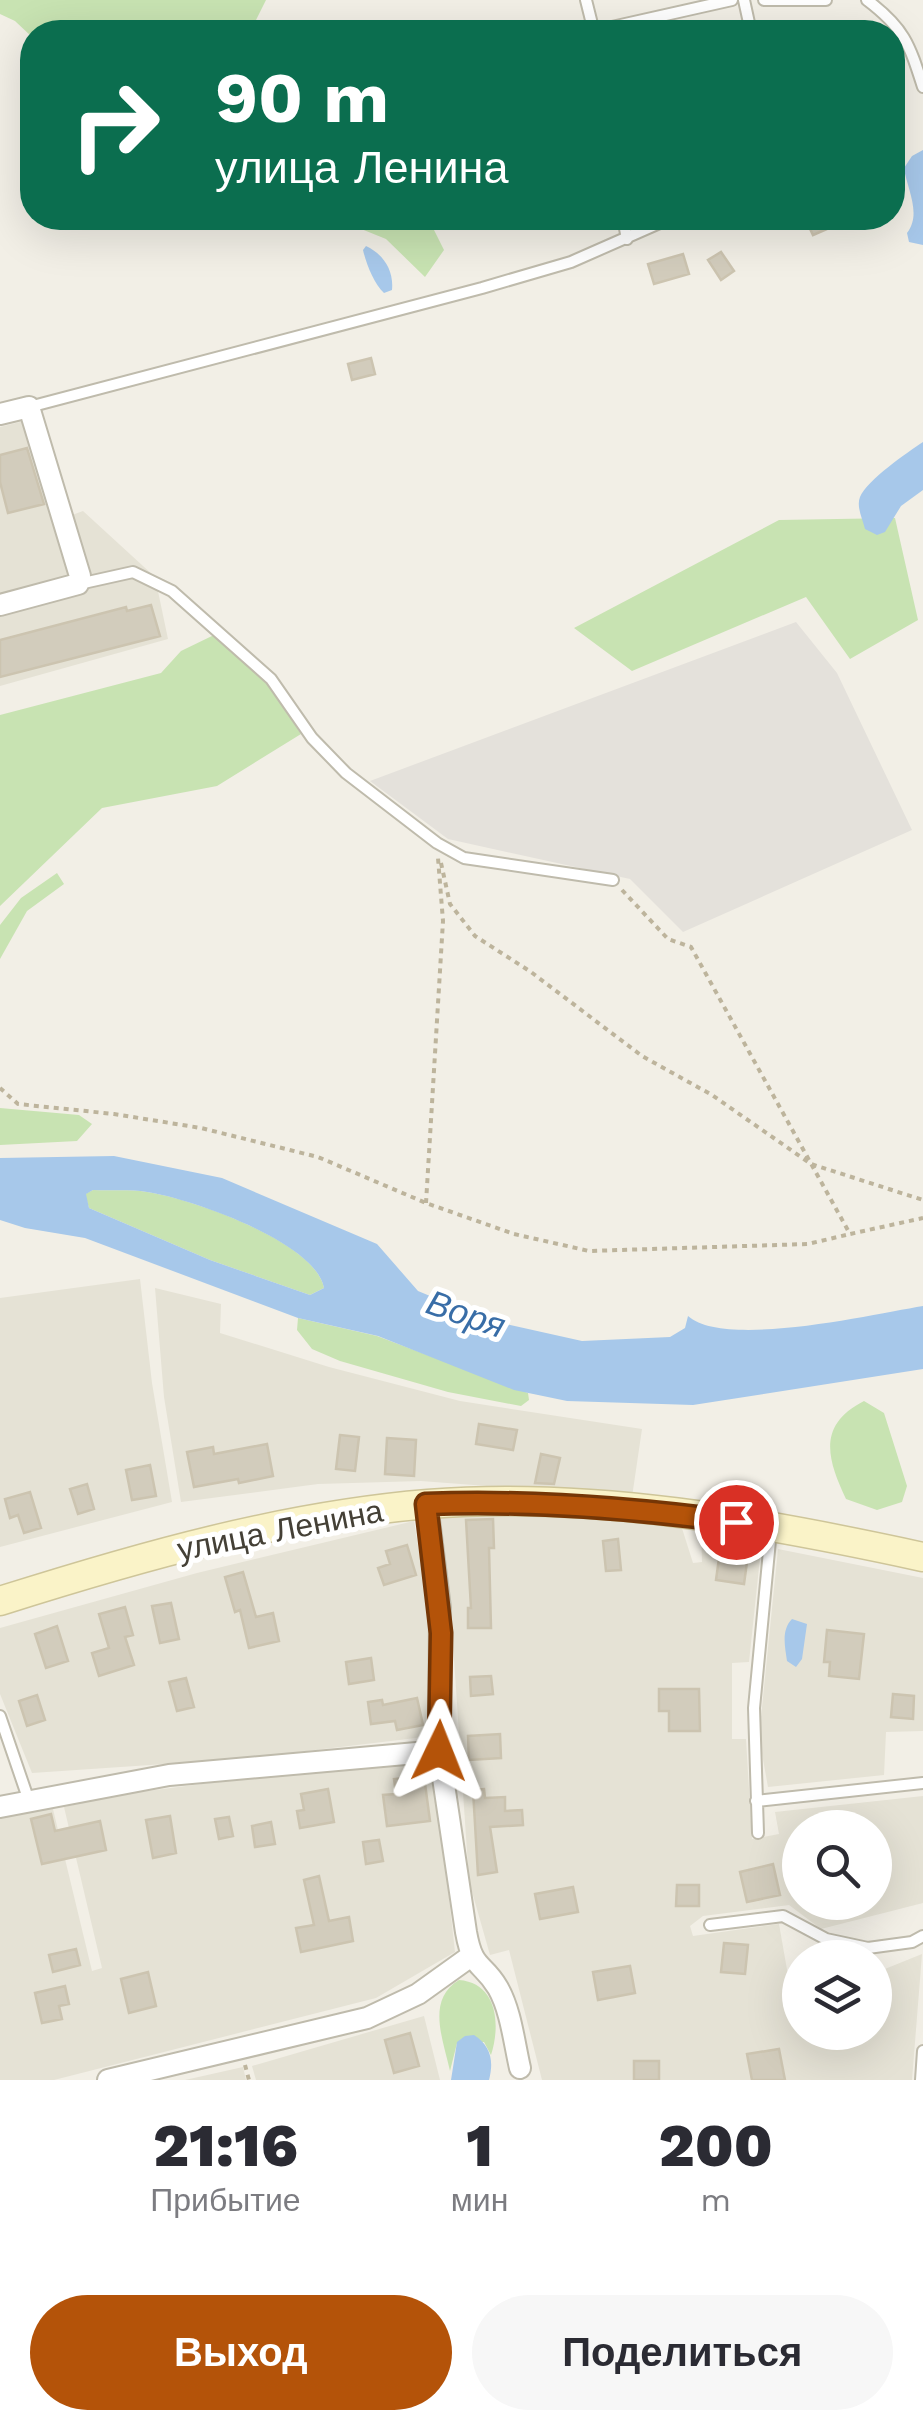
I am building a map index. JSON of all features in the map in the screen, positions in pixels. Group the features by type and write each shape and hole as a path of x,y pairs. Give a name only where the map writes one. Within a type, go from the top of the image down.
{"street":[{"path":"0,414 29,407 80,576 78,584 0,605"},
{"name":"улица Ленина","path":"0,1601 155,1555 248,1533 426,1504 508,1501 594,1506 771,1526 923,1557"},
{"path":"426,1504 440,1608 439,1751 470,1956 497,1985 520,2068"},
{"path":"0,1807 169,1774 439,1751"},
{"path":"108,2080 367,2018 418,1994 470,1956"}],"lane":[{"path":"638,20 696,4 732,0"},
{"path":"764,0 826,0"},
{"path":"867,0 894,20"},
{"path":"905,42 923,87"},
{"path":"626,230 627,239"},
{"path":"29,407 482,288 570,262 646,230"},
{"path":"78,584 134,572 172,591 270,679 312,738 346,773 437,844 464,858 612,880"},
{"path":"758,1833 754,1708 771,1526"},
{"path":"0,1716 29,1801"},
{"path":"756,1800 923,1783"},
{"path":"710,1924 783,1916 826,1939 868,1948 912,1942 923,1936"},
{"path":"921,2080 923,2051"}],"path":[{"path":"437,844 450,904 475,936 531,972 642,1056 712,1095 811,1164 923,1200"},
{"path":"426,1202 443,921 437,844"},
{"path":"612,880 668,940 690,947 850,1234"},
{"path":"0,1088 18,1104 200,1128 318,1156 514,1234 590,1251 808,1244 923,1218"}],"shaded area":[{"path":"36,418 64,518 83,511 155,577 168,639 0,686 0,427"},
{"path":"796,622 837,673 912,830 683,932 630,879 448,839 370,781"},
{"path":"140,1279 172,1502 0,1547 0,1298"},
{"path":"155,1288 221,1304 220,1333 329,1367 460,1401 642,1429 632,1497 421,1481 318,1484 181,1502 164,1397"},
{"path":"536,1512 681,1525 693,1563 702,1562 701,1528 762,1539 749,1662 732,1663 732,1739 746,1739 752,1839 779,1834 775,1812 782,1811 782,1906 703,1916 690,1926 693,1936 779,1924 782,2050 892,2050 892,1966 922,1954 912,2080 542,2080 509,1950 490,1955 469,1881 454,1659 439,1513"},
{"path":"414,1521 428,1606 432,1730 416,1738 239,1759 32,1773 0,1694 0,1628 197,1573"},
{"path":"778,1549 923,1578 923,1731 886,1732 884,1775 768,1787 759,1737"},
{"path":"434,1761 455,1952 376,1998 54,2080 0,2080 0,1817 52,1805 92,1971 102,1968 64,1807 124,1794 279,1774"},
{"path":"923,1796 923,1903 892,1911 892,1810 794,1810"},
{"path":"809,1920 856,1920 821,1929"},
{"path":"424,2016 440,2080 256,2080 252,2066"},
{"path":"243,2067 246,2080 185,2080"}],"green space":[{"path":"0,0 266,0 256,20 20,20 20,26 0,14"},
{"path":"364,230 434,230 444,250 425,277 386,239"},
{"path":"895,518 918,620 850,659 806,597 632,671 574,628 779,520"},
{"path":"214,635 270,687 301,734 217,786 102,808 0,906 0,715 161,673 181,651"},
{"path":"57,873 64,884 27,911 0,959 0,925 21,898"},
{"path":"0,1108 79,1115 92,1124 77,1141 0,1145"},
{"path":"93,1190 167,1196 249,1225 299,1254 316,1271 324,1288 310,1295 210,1260 89,1208 85,1194"},
{"path":"298,1318 377,1336 528,1393 529,1400 521,1406 448,1392 340,1361 312,1349 297,1330"},
{"path":"864,1401 884,1413 907,1486 902,1502 877,1510 846,1499 831,1457 830,1444 839,1421"},
{"path":"459,1980 472,1983 488,1997 496,2031 491,2055 484,2042 457,2043 450,2071 440,2009 449,1988"}],"water":[{"path":"923,150 923,245 909,242 907,233 913,210 905,166 912,156"},
{"path":"366,246 386,264 392,290 384,293 377,284 364,255"},
{"path":"923,442 923,490 901,506 885,532 877,535 865,529 859,505 864,490"},
{"name":"Воря","path":"114,1156 222,1178 377,1244 418,1291 488,1320 582,1341 670,1337 685,1328 688,1316 707,1325 766,1329 923,1306 923,1369 693,1405 567,1401 514,1390 378,1336 298,1318 85,1238 0,1220 0,1158","holes":["93,1190 166,1196 248,1225 299,1254 316,1271 324,1288 310,1295 210,1260 89,1208 86,1194"]},
{"path":"792,1619 807,1624 802,1659 796,1667 787,1661 785,1644 786,1628"},
{"path":"474,2035 490,2054 489,2080 451,2080 457,2042"}],"building":[{"path":"721,252 734,271 721,280 708,260"},
{"path":"683,254 689,274 654,284 648,264"},
{"path":"371,358 375,374 352,380 348,364"},
{"path":"27,448 44,504 8,513 0,482 0,455"},
{"path":"151,605 160,636 0,677 0,640 126,607 127,611"},
{"path":"479,1424 517,1430 513,1450 476,1444"},
{"path":"340,1435 359,1437 355,1471 336,1469"},
{"path":"387,1438 416,1440 414,1476 385,1474"},
{"path":"267,1444 273,1476 194,1487 187,1452 213,1447 214,1454"},
{"path":"541,1454 560,1458 554,1484 535,1483"},
{"path":"150,1465 156,1496 132,1500 126,1470"},
{"path":"87,1484 94,1509 78,1514 70,1489"},
{"path":"30,1492 41,1528 24,1533 18,1515 10,1518 5,1499"},
{"path":"493,1519 494,1548 489,1548 491,1628 468,1628 471,1608 466,1520"},
{"path":"618,1539 621,1570 606,1571 603,1541"},
{"path":"407,1545 416,1575 384,1585 378,1568 390,1564 386,1551"},
{"path":"719,1558 747,1562 744,1584 716,1580"},
{"path":"243,1572 256,1617 273,1613 279,1641 249,1648 240,1610 235,1612 225,1577"},
{"path":"171,1603 179,1639 160,1643 152,1606"},
{"path":"125,1607 133,1635 125,1637 134,1665 99,1676 92,1653 109,1648 99,1614"},
{"path":"57,1626 68,1661 46,1668 35,1634"},
{"path":"827,1630 864,1634 859,1679 829,1676 830,1662 824,1662"},
{"path":"371,1658 374,1680 349,1684 346,1662"},
{"path":"491,1676 493,1694 471,1696 470,1677"},
{"path":"186,1678 194,1707 177,1711 169,1682"},
{"path":"659,1689 699,1689 700,1731 669,1731 669,1711 659,1711"},
{"path":"893,1694 914,1696 913,1719 891,1717"},
{"path":"37,1695 45,1720 27,1726 19,1701"},
{"path":"417,1698 423,1725 397,1730 395,1721 371,1724 368,1702 382,1700 383,1705"},
{"path":"500,1734 501,1758 469,1760 468,1736"},
{"path":"424,1776 430,1821 387,1826 383,1795 396,1794 394,1779"},
{"path":"328,1789 334,1822 300,1828 297,1811 304,1810 301,1794"},
{"path":"484,1789 485,1798 505,1797 505,1811 522,1810 523,1825 490,1827 497,1872 478,1875 473,1790"},
{"path":"51,1814 55,1831 100,1821 106,1850 42,1864 31,1819"},
{"path":"170,1816 176,1853 153,1858 146,1820"},
{"path":"229,1817 233,1836 219,1839 215,1819"},
{"path":"271,1822 275,1844 255,1847 252,1826"},
{"path":"379,1840 383,1861 366,1864 363,1842"},
{"path":"773,1864 780,1895 747,1902 740,1872"},
{"path":"319,1876 329,1921 349,1917 353,1941 301,1952 296,1928 314,1925 304,1880"},
{"path":"677,1885 699,1885 699,1906 676,1906"},
{"path":"573,1887 578,1912 540,1919 535,1894"},
{"path":"724,1943 748,1945 745,1974 721,1972"},
{"path":"76,1949 80,1965 53,1972 49,1955"},
{"path":"630,1966 635,1993 598,2000 593,1972"},
{"path":"148,1972 156,2006 129,2013 121,1979"},
{"path":"65,1986 69,2004 59,2006 62,2019 42,2023 35,1993"},
{"path":"410,2033 419,2066 394,2073 385,2040"},
{"path":"779,2049 785,2080 752,2080 747,2054"},
{"path":"634,2061 659,2061 659,2080 634,2080"}],"route":[{"path":"439,1751 440,1608 426,1504 508,1501 736,1522"}]}
